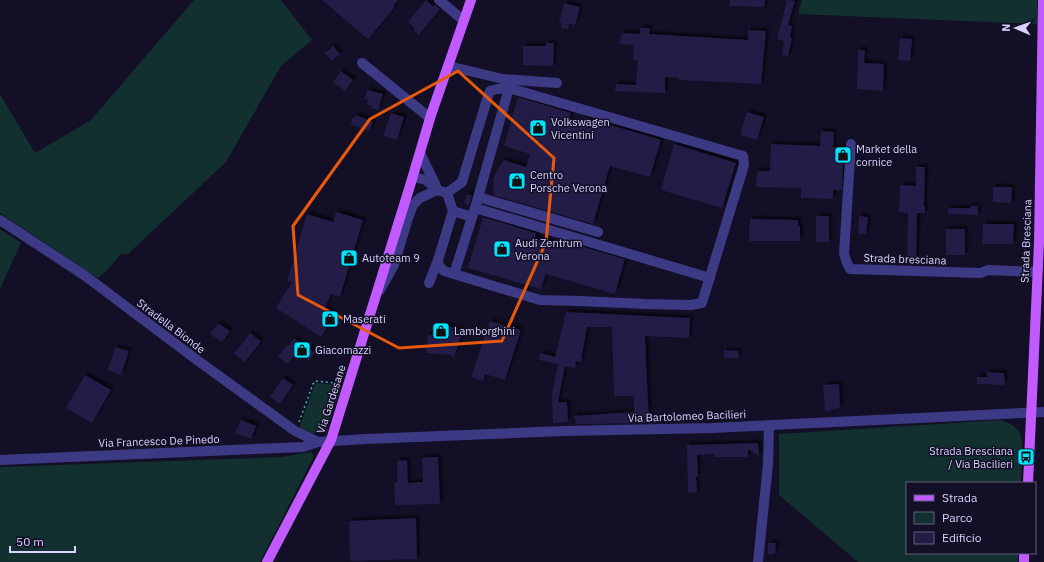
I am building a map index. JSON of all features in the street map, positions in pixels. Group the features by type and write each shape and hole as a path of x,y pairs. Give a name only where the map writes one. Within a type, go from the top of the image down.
{"main road":[{"name":"Via Gardesane","path":"267,562 331,440 430,118 471,0"},
{"name":"Strada Bresciana","path":"1028,482 1037,272 1043,0"}],"street":[{"path":"440,0 463,20"},
{"path":"362,62 430,118"},
{"path":"448,66 503,79 557,83"},
{"path":"454,274 509,88"},
{"path":"375,298 394,265 408,218 414,205 420,198 442,191 462,182 490,91 509,88 743,156 744,165 702,303 676,305 540,300 444,271 438,260"},
{"name":"Strada bresciana","path":"851,144 844,254 850,269 981,273 988,270 1037,272"},
{"path":"420,153 454,211 429,283"},
{"path":"412,177 426,180 442,191"},
{"path":"462,182 479,192 598,232"},
{"path":"409,189 419,192 442,191"},
{"path":"454,211 473,212 710,278"},
{"name":"Stradella Bionde","path":"0,220 84,276 295,431 318,442"},
{"name":"Via Bartolomeo Bacilieri","path":"331,440 564,431 770,426 1044,412"},
{"path":"758,562 768,464 770,426"},
{"path":"318,442 331,440"},
{"name":"Via Francesco De Pinedo","path":"0,460 303,447 318,442"}],"path":[{"path":"295,431 315,381 334,383 341,378"}],"highlighted area":[{"path":"458,71 554,158 546,242 502,341 399,348 298,295 293,226 370,119"}],"green space":[{"path":"194,0 281,0 312,40 281,66 226,162 128,254 121,254 98,278 0,213 0,94 35,153 91,120"},
{"path":"802,0 1037,0 1037,24 798,14"},
{"path":"0,229 21,243 0,289"},
{"path":"318,383 342,386 326,429 321,433 311,433 299,428 315,384"},
{"path":"1001,420 1011,424 1019,432 1021,437 1021,482 906,482 906,554 1018,554 1018,562 858,562 779,495 779,434"},
{"path":"311,452 314,456 260,562 0,562 0,467 281,457"}],"building":[{"path":"322,0 398,0 393,6 395,7 368,39"},
{"path":"426,0 433,6 435,5 440,9 419,35 413,30 415,28 408,22"},
{"path":"730,0 765,0 764,7 730,6"},
{"path":"787,0 795,1 788,25 792,26 790,38 792,38 788,56 782,55 784,41 777,39"},
{"path":"564,3 580,7 575,25 569,24 568,29 561,28 561,23 559,23"},
{"path":"640,28 650,28 649,34 748,40 748,30 766,31 761,84 679,80 679,78 665,77 665,93 615,91 616,84 636,85 638,61 633,60 634,45 619,44 622,33 640,34"},
{"path":"900,38 912,39 910,61 898,60"},
{"path":"546,43 554,43 553,66 523,65 523,46 546,46"},
{"path":"333,46 340,54 332,61 325,53"},
{"path":"858,50 865,50 864,63 884,64 883,91 857,89"},
{"path":"341,71 353,80 345,91 333,82"},
{"path":"367,90 383,94 378,110 371,108 372,106 367,104 368,100 364,99"},
{"path":"518,97 571,113 568,123 581,127 584,117 661,140 650,177 610,166 593,224 493,195 494,176 504,160 526,167 530,154 504,146"},
{"path":"747,112 764,117 757,140 740,135"},
{"path":"391,113 404,117 397,140 383,136"},
{"path":"356,115 373,122 369,131 350,124"},
{"path":"821,131 834,132 833,147 844,147 842,190 833,190 833,199 801,198 801,188 756,187 757,171 770,171 771,144 820,146"},
{"path":"674,144 736,163 722,208 661,190"},
{"path":"916,167 925,167 925,213 917,213 916,265 907,264 908,213 899,212 900,185 916,186"},
{"path":"993,187 1012,187 1011,203 993,202"},
{"path":"467,194 472,195 469,205 464,204"},
{"path":"970,206 978,206 978,215 948,214 948,208 970,208"},
{"path":"336,212 363,220 340,297 331,294 325,308 335,315 321,337 276,308 292,282 287,281 307,214 333,222"},
{"path":"816,216 829,216 829,242 816,242"},
{"path":"859,216 868,217 866,234 858,234"},
{"path":"483,217 536,233 535,238 555,244 556,239 625,259 615,294 546,274 541,289 468,268"},
{"path":"750,219 798,220 798,226 800,226 800,241 749,241"},
{"path":"983,224 1014,224 1013,244 982,244"},
{"path":"946,229 965,229 965,255 946,255"},
{"path":"566,312 690,318 689,338 645,336 649,423 577,424 574,416 634,412 634,396 614,396 612,327 587,327 581,362 576,361 575,368 565,366 558,402 567,402 568,422 553,423 552,395 558,364 539,360 540,353 555,357"},
{"path":"490,321 521,330 505,380 485,374 483,381 471,377"},
{"path":"218,323 230,331 222,342 210,334"},
{"path":"442,324 463,331 454,357 450,355 426,353 428,335 438,336"},
{"path":"250,333 261,341 245,362 234,354"},
{"path":"294,338 315,353 309,361 296,352 288,364 278,357 286,345 288,346"},
{"path":"115,347 129,351 121,375 108,370"},
{"path":"724,350 739,351 738,358 724,358"},
{"path":"987,372 1004,373 1005,385 977,384 977,377 987,377"},
{"path":"85,375 111,390 92,423 66,408"},
{"path":"283,378 293,385 280,404 270,397"},
{"path":"839,384 840,408 825,411 823,385"},
{"path":"241,420 256,426 251,439 235,433"},
{"path":"758,443 759,456 748,449 748,457 714,457 714,454 697,455 697,492 688,493 687,445"},
{"path":"438,457 440,504 395,505 394,483 397,483 397,461 407,460 408,483 423,482 422,458"},
{"path":"416,518 417,559 350,561 349,521"},
{"path":"768,543 776,543 775,554 768,554"}],"place":[{"name":"Volkswagen Vicentini","path":"538,128"},
{"name":"Market della cornice","path":"843,155"},
{"name":"Centro Porsche Verona","path":"517,181"},
{"name":"Audi Zentrum Verona","path":"502,249"},
{"name":"Autoteam 9","path":"349,258"},
{"name":"Maserati","path":"330,319"},
{"name":"Lamborghini","path":"441,331"},
{"name":"Giacomazzi","path":"302,350"},
{"name":"Strada Bresciana / Via Bacilieri","path":"1026,457"}]}
